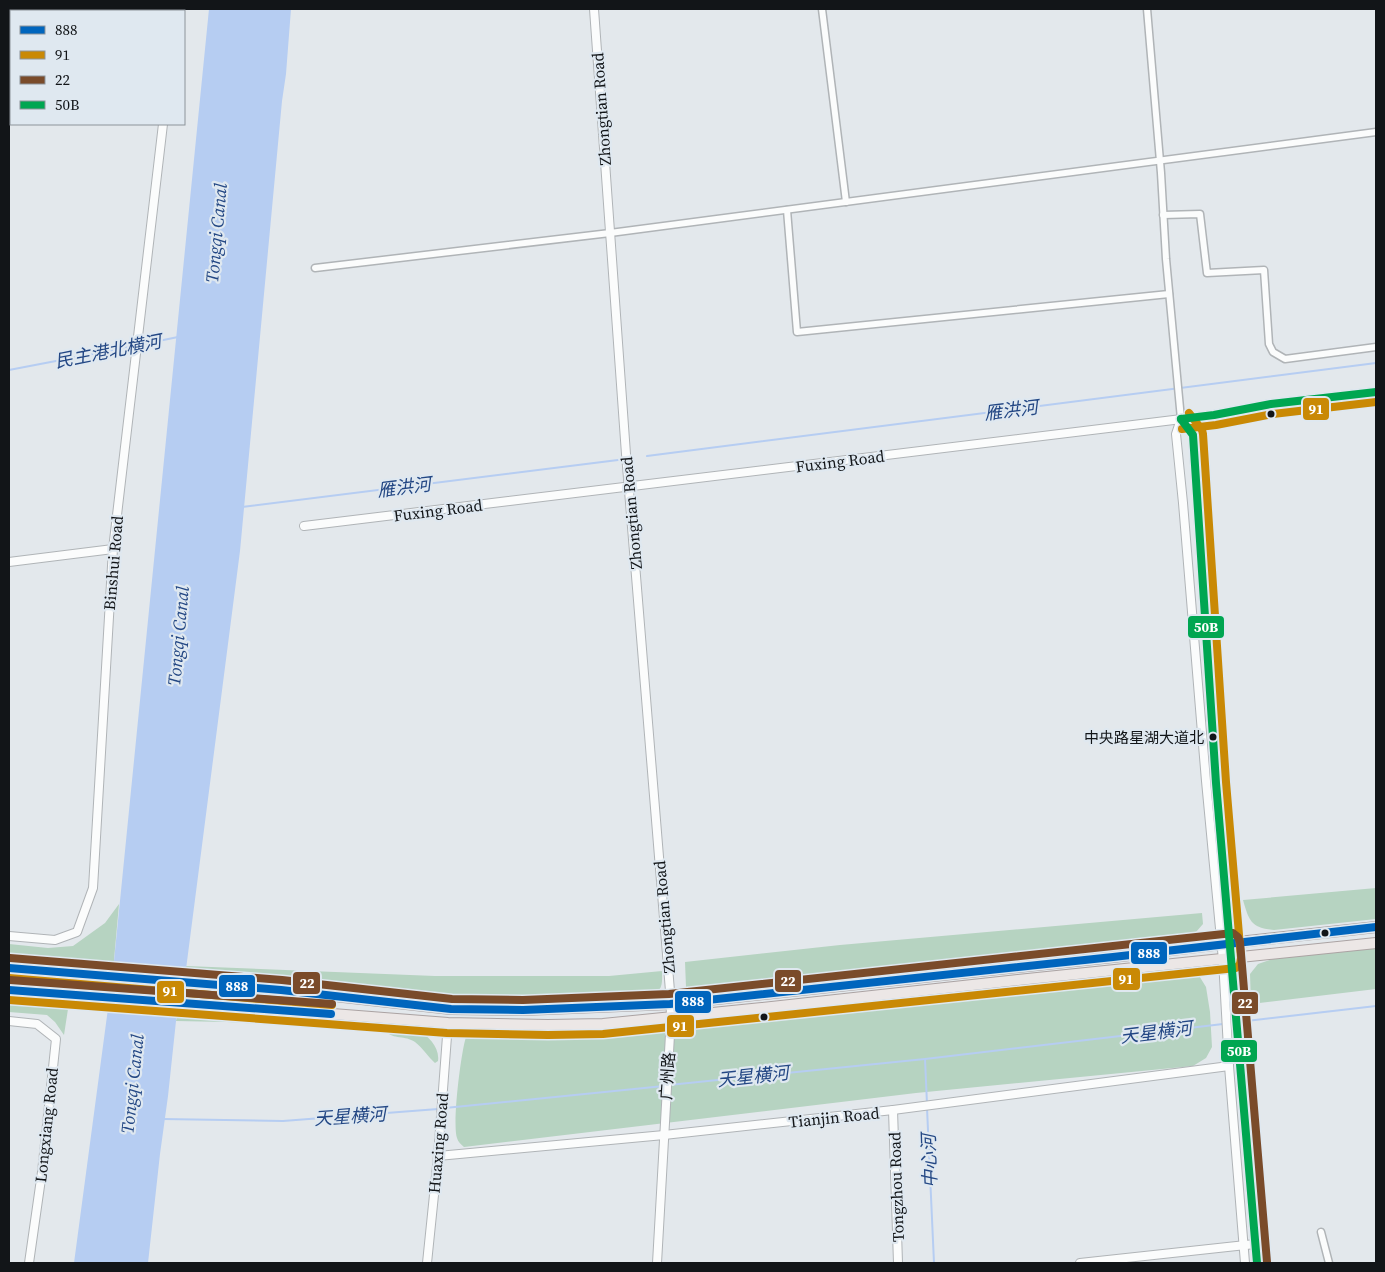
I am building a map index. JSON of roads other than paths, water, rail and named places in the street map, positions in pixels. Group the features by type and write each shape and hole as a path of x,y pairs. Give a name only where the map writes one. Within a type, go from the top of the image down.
{"main road":[{"path":"9,968 281,990 451,1009 523,1010 670,1004 1376,927"},
{"path":"9,990 448,1023 603,1024 1376,943"}],"street":[{"name":"Zhongtian Road","path":"594,9 628,487 671,1017"},
{"path":"822,9 846,202"},
{"path":"1147,9 1169,294 1181,419 1176,434 1206,781 1226,943"},
{"name":"Binshui Road","path":"9,936 55,940 77,932 93,888 113,549 163,125"},
{"path":"314,268 610,233 1376,132"},
{"path":"786,210 797,332 1169,294"},
{"path":"1164,215 1200,214 1207,273 1264,270 1269,344 1273,352 1285,359 1376,347"},
{"name":"Fuxing Road","path":"304,526 1214,415 1271,404 1376,392"},
{"path":"1181,419 1193,435 1227,959 1225,1006 1245,1263"},
{"path":"9,562 113,549"},
{"path":"1227,959 1238,1035 1257,1263"},
{"name":"广州路","path":"657,1263 671,1017"},
{"name":"Longxiang Road","path":"9,1021 37,1024 56,1039 42,1172 29,1263"},
{"name":"Huaxing Road","path":"427,1263 438,1156 448,1023"},
{"name":"Tianjin Road","path":"438,1156 664,1135 893,1110 1229,1066"},
{"name":"Tongzhou Road","path":"893,1110 898,1263"},
{"path":"1321,1232 1329,1263"},
{"path":"1080,1263 1255,1244"}],"water":[{"name":"Tongqi Canal","path":"209,9 291,9 240,551 185,977 176,1021 148,1263 74,1263 113,971"}],"waterway":[{"name":"民主港北横河","path":"139,345 178,337"},
{"name":"民主港北横河","path":"9,370 134,346"},
{"name":"雁洪河","path":"647,456 1376,363"},
{"name":"雁洪河","path":"242,507 618,460"},
{"name":"天星横河","path":"1238,1022 1376,1006"},
{"name":"天星横河","path":"669,1085 925,1059 1223,1024"},
{"name":"中心河","path":"925,1059 927,1104"},
{"name":"天星横河","path":"445,1108 664,1086"},
{"name":"中心河","path":"927,1108 934,1263"},
{"name":"天星横河","path":"163,1119 283,1121 438,1109"}],"place":[{"name":"中央路星湖大道北","path":"1213,737"}]}
